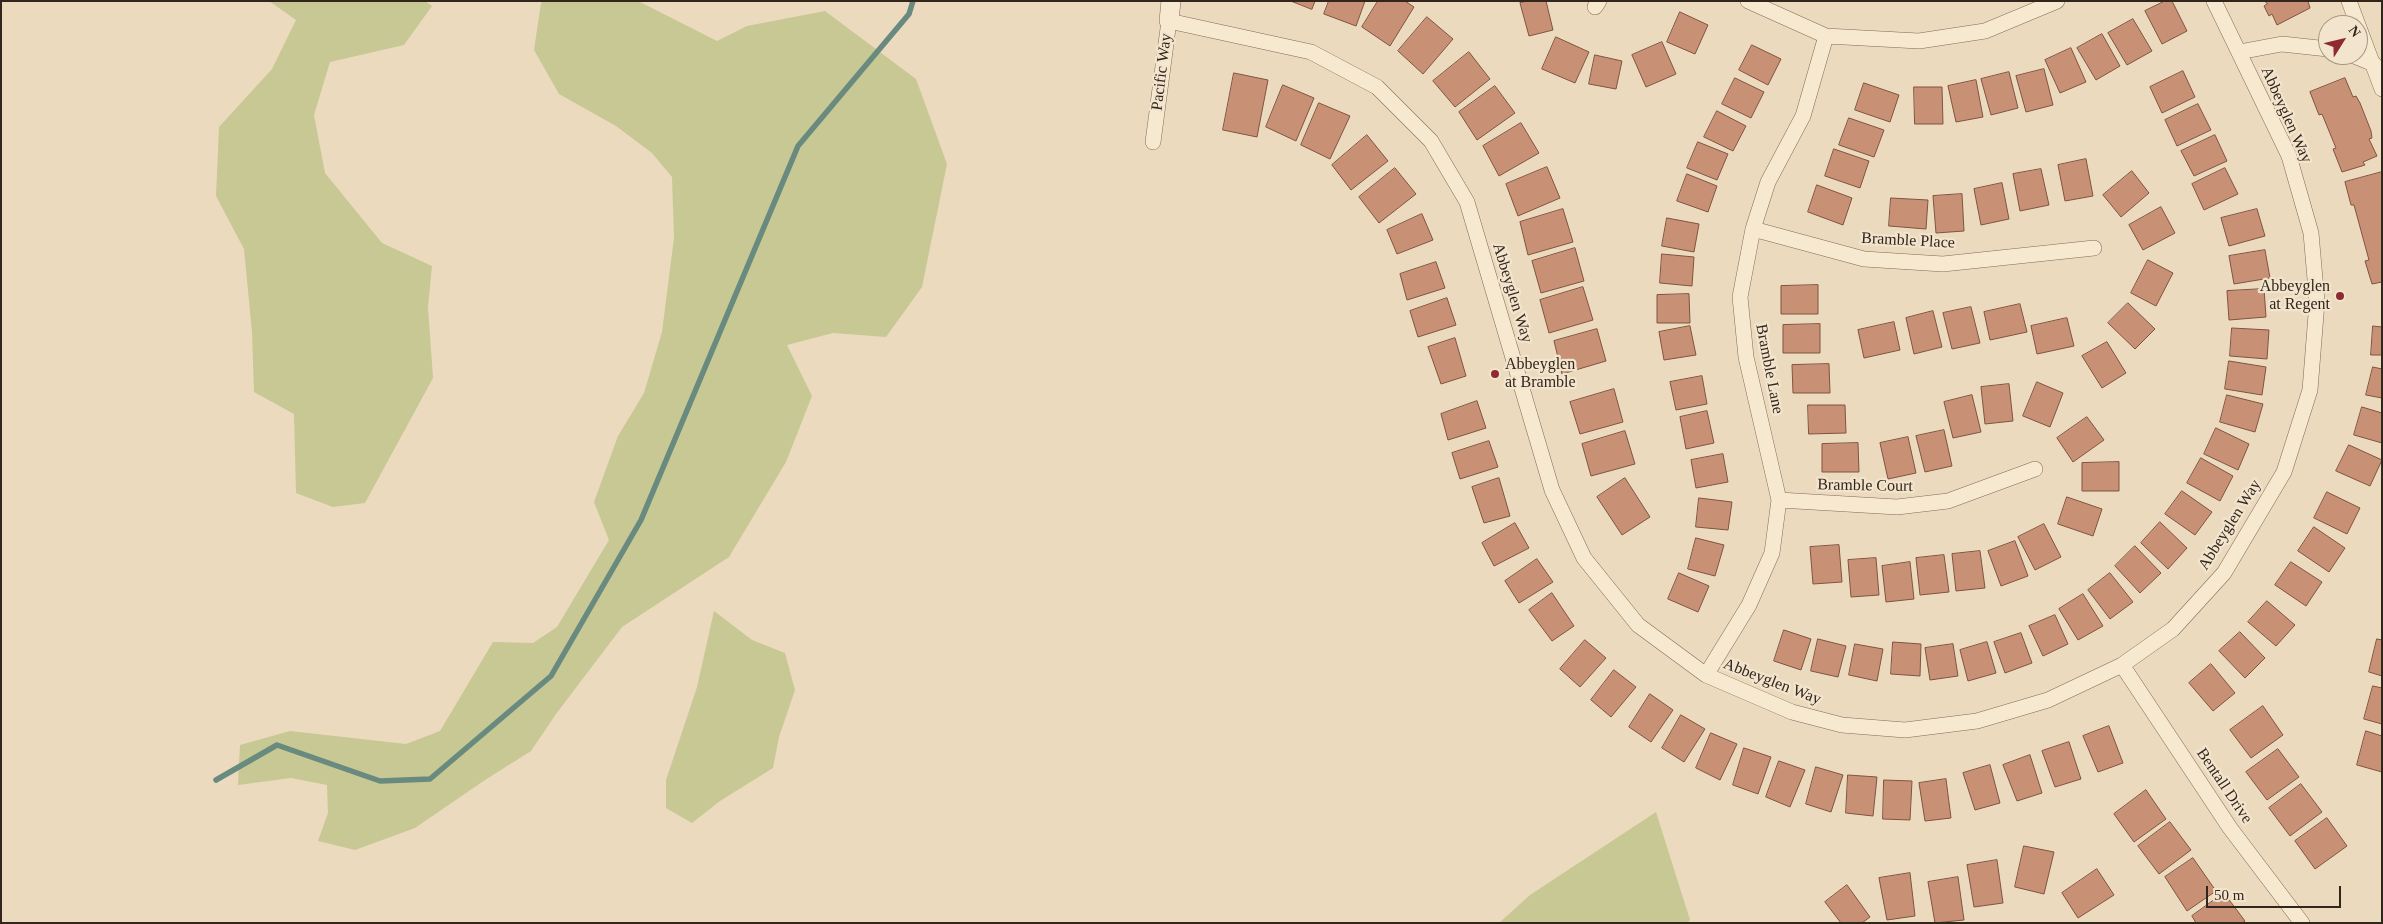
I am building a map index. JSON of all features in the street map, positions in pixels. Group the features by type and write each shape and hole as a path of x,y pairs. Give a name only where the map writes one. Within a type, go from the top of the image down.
{"street":[{"name":"Pacific Way","path":"1154,142 1171,1"},
{"path":"1748,1 1826,36 1919,41 1985,31 2057,1"},
{"name":"Abbeyglen Way","path":"1169,22 1311,52 1377,86 1431,141 1467,202 1552,490 1584,558 1638,625 1706,675 1792,712 1842,725 1904,730 1977,721 2048,700 2122,665 2173,629 2224,573 2284,472 2310,390 2317,302 2311,233 2289,156 2214,1"},
{"path":"2349,1 2378,70 2382,89"},
{"name":"Bramble Lane","path":"1706,675 1750,605 1772,553 1780,500 1746,357 1740,297 1753,229 1768,182 1803,116 1826,36"},
{"name":"Abbeyglen Way","path":"2238,52 2282,44 2318,48"},
{"name":"Bramble Place","path":"1753,229 1864,259 1944,264 2094,248"},
{"name":"Bramble Court","path":"1780,500 1897,507 1948,501 2035,470"},
{"name":"Bentall Drive","path":"2122,665 2230,828 2302,923"}],"green space":[{"path":"269,1 425,1 432,6 404,45 330,62 314,115 325,173 382,243 432,266 428,307 433,378 365,503 333,507 296,493 294,414 254,392 252,332 244,249 216,196 219,127 272,69 296,20"},
{"path":"544,1 638,1 717,41 747,26 825,11 916,79 947,164 922,287 886,337 833,333 787,345 812,396 786,462 729,557 622,627 556,714 531,751 415,828 355,850 318,841 328,813 327,785 291,778 238,785 240,745 290,731 406,744 440,731 493,642 533,643 557,627 609,540 594,502 618,436 644,393 662,332 674,238 672,177 652,153 616,126 559,94 534,50 541,3"},
{"path":"714,611 752,640 785,653 795,690 779,737 773,768 720,801 692,823 666,808 666,780 697,687"},
{"path":"1656,812 1690,920 1687,923 1499,923 1530,895"}],"building":[{"path":"1291,1 1315,1 1312,9"},
{"path":"1329,1 1365,1 1356,26 1324,14"},
{"path":"1378,1 1405,1 1414,7 1390,46 1362,27"},
{"path":"1546,1 1553,30 1529,36 1520,3"},
{"path":"2165,1 2172,1 2187,31 2162,44 2145,11"},
{"path":"2265,1 2308,1 2310,8 2277,25 2272,14 2269,16 2264,6 2267,4"},
{"path":"1680,12 1708,25 1695,54 1667,42"},
{"path":"1427,17 1453,39 1423,74 1398,51"},
{"path":"2133,19 2152,51 2127,65 2108,33"},
{"path":"2102,34 2120,66 2096,80 2077,48"},
{"path":"1556,37 1589,52 1575,83 1542,69"},
{"path":"1662,42 1676,74 1646,87 1632,55"},
{"path":"1752,45 1781,59 1768,85 1739,70"},
{"path":"2071,48 2086,82 2060,93 2045,60"},
{"path":"1469,52 1490,79 1455,107 1433,81"},
{"path":"1595,55 1622,61 1616,89 1589,84"},
{"path":"2044,69 2053,105 2026,112 2016,76"},
{"path":"2183,71 2195,97 2162,113 2150,87"},
{"path":"2009,72 2018,108 1991,115 1981,79"},
{"path":"1234,73 1268,80 1257,137 1223,130"},
{"path":"1735,78 1764,92 1751,118 1722,104"},
{"path":"2345,78 2353,97 2356,96 2360,103 2371,131 2372,138 2369,139 2377,156 2363,162 2365,165 2342,172 2333,149 2336,148 2322,114 2319,115 2310,92"},
{"path":"1976,80 1983,117 1956,122 1948,86"},
{"path":"1864,83 1899,95 1890,122 1855,110"},
{"path":"1283,85 1314,98 1296,141 1266,127"},
{"path":"1495,86 1515,113 1477,140 1459,112"},
{"path":"1914,87 1942,87 1943,124 1915,124"},
{"path":"1319,103 1350,116 1330,159 1301,145"},
{"path":"2198,104 2211,130 2177,146 2165,120"},
{"path":"1717,111 1746,126 1733,151 1704,137"},
{"path":"1849,118 1884,130 1874,157 1839,145"},
{"path":"1521,123 1539,153 1499,176 1483,146"},
{"path":"1367,135 1388,161 1351,190 1332,165"},
{"path":"2215,135 2227,161 2194,176 2181,151"},
{"path":"1698,142 1728,154 1717,180 1687,168"},
{"path":"1834,149 1869,161 1860,188 1825,176"},
{"path":"2086,159 2093,196 2065,201 2058,165"},
{"path":"1547,167 1560,198 1518,216 1506,184"},
{"path":"1395,168 1416,194 1379,223 1359,197"},
{"path":"2225,168 2238,194 2204,210 2192,184"},
{"path":"2041,169 2049,205 2020,211 2013,174"},
{"path":"2132,171 2149,193 2121,217 2103,195"},
{"path":"2382,172 2382,282 2372,284 2365,261 2369,260 2354,205 2351,205 2345,182"},
{"path":"1687,174 1717,186 1708,212 1677,201"},
{"path":"2002,183 2009,219 1981,225 1974,189"},
{"path":"1817,185 1852,198 1843,225 1808,212"},
{"path":"1962,194 1964,231 1936,233 1933,196"},
{"path":"1891,198 1928,200 1926,229 1889,226"},
{"path":"2161,207 2175,233 2143,250 2129,225"},
{"path":"1563,209 1573,242 1528,255 1520,222"},
{"path":"2257,209 2265,236 2229,246 2221,218"},
{"path":"1422,214 1433,240 1397,254 1387,230"},
{"path":"1667,218 1699,224 1694,252 1662,246"},
{"path":"1575,248 1584,281 1541,293 1532,261"},
{"path":"2265,250 2270,278 2234,284 2229,256"},
{"path":"1662,254 1694,257 1692,286 1660,283"},
{"path":"2148,260 2173,273 2156,306 2131,293"},
{"path":"1436,262 1445,288 1407,300 1400,274"},
{"path":"1818,285 1818,314 1781,314 1781,286"},
{"path":"1583,287 1593,320 1549,333 1540,300"},
{"path":"2264,289 2266,317 2229,320 2227,291"},
{"path":"1689,294 1690,323 1657,323 1657,295"},
{"path":"1447,298 1456,325 1418,337 1410,311"},
{"path":"2128,303 2155,329 2135,349 2108,323"},
{"path":"2020,304 2027,332 1990,340 1984,312"},
{"path":"1971,307 1980,343 1952,349 1943,313"},
{"path":"1933,311 1942,347 1914,354 1906,318"},
{"path":"2067,318 2074,346 2037,354 2031,326"},
{"path":"1894,322 1900,350 1864,358 1858,330"},
{"path":"1820,324 1820,353 1783,353 1783,325"},
{"path":"1690,326 1696,355 1664,360 1659,332"},
{"path":"2373,326 2382,327 2382,355 2371,355"},
{"path":"2232,328 2269,330 2267,359 2230,356"},
{"path":"1597,329 1606,361 1562,374 1554,341"},
{"path":"1455,338 1466,376 1441,384 1428,347"},
{"path":"2107,342 2126,373 2102,388 2082,356"},
{"path":"2229,361 2266,367 2262,395 2225,389"},
{"path":"1829,364 1830,393 1793,393 1792,365"},
{"path":"2373,367 2382,369 2382,398 2366,395"},
{"path":"1702,376 1707,404 1676,410 1670,382"},
{"path":"2037,382 2063,393 2050,427 2023,416"},
{"path":"2009,384 2013,421 1985,424 1981,387"},
{"path":"1614,389 1623,422 1580,434 1570,402"},
{"path":"1972,395 1981,432 1953,438 1944,402"},
{"path":"2227,395 2263,404 2255,432 2220,422"},
{"path":"1477,401 1486,428 1448,440 1441,414"},
{"path":"1808,405 1845,405 1846,433 1809,434"},
{"path":"2362,407 2382,413 2382,443 2354,435"},
{"path":"1707,411 1714,443 1686,449 1680,417"},
{"path":"2087,417 2104,440 2073,462 2057,438"},
{"path":"2216,428 2249,444 2238,470 2204,454"},
{"path":"1944,430 1952,466 1925,472 1916,436"},
{"path":"1625,431 1635,464 1591,476 1582,444"},
{"path":"1908,437 1916,473 1888,479 1880,443"},
{"path":"1489,441 1498,467 1460,479 1452,453"},
{"path":"1858,443 1859,472 1822,472 1822,444"},
{"path":"2349,445 2382,460 2370,486 2336,471"},
{"path":"1723,454 1728,482 1696,488 1691,460"},
{"path":"2201,458 2233,476 2220,501 2187,483"},
{"path":"2119,462 2119,491 2082,491 2082,463"},
{"path":"1499,478 1510,516 1484,523 1472,487"},
{"path":"1625,478 1650,517 1622,535 1597,497"},
{"path":"2182,491 2212,512 2195,535 2165,514"},
{"path":"2327,492 2360,508 2347,534 2314,518"},
{"path":"2067,497 2102,509 2093,536 2058,524"},
{"path":"1699,498 1732,502 1728,530 1696,527"},
{"path":"2160,522 2187,548 2168,569 2141,543"},
{"path":"1515,523 1529,548 1494,566 1482,543"},
{"path":"2044,524 2061,557 2035,570 2018,537"},
{"path":"2314,527 2345,548 2329,572 2298,551"},
{"path":"1696,538 1724,545 1715,576 1688,569"},
{"path":"2015,541 2028,576 2001,586 1988,551"},
{"path":"1839,545 1842,582 1813,584 1810,547"},
{"path":"2135,546 2161,573 2140,593 2115,566"},
{"path":"1980,551 1985,588 1956,591 1952,554"},
{"path":"1944,555 1949,592 1920,595 1916,558"},
{"path":"1876,558 1879,595 1851,597 1848,560"},
{"path":"1537,559 1553,582 1519,603 1505,581"},
{"path":"1910,562 1914,599 1886,602 1882,566"},
{"path":"2291,562 2322,582 2306,606 2275,585"},
{"path":"1679,573 1709,586 1698,612 1668,599"},
{"path":"2110,573 2133,602 2110,619 2088,590"},
{"path":"1552,593 1574,626 1552,641 1529,610"},
{"path":"2083,594 2103,626 2078,640 2059,609"},
{"path":"2267,601 2295,625 2276,646 2248,622"},
{"path":"2055,615 2068,644 2043,656 2029,626"},
{"path":"1784,630 1811,639 1801,670 1774,661"},
{"path":"2240,632 2265,658 2245,678 2219,651"},
{"path":"2021,633 2032,663 2005,673 1994,642"},
{"path":"1818,639 1846,646 1838,677 1811,671"},
{"path":"2377,639 2382,640 2382,676 2369,672"},
{"path":"1585,640 1606,658 1580,687 1560,669"},
{"path":"1893,642 1921,644 1920,676 1891,674"},
{"path":"1987,642 1996,673 1968,681 1960,650"},
{"path":"1855,644 1883,649 1877,681 1849,675"},
{"path":"1953,644 1958,676 1930,680 1925,648"},
{"path":"2211,664 2235,693 2213,711 2189,683"},
{"path":"1614,670 1636,687 1611,717 1591,700"},
{"path":"2373,686 2382,688 2382,724 2364,719"},
{"path":"1650,694 1673,710 1651,742 1629,727"},
{"path":"2263,706 2283,735 2251,758 2230,730"},
{"path":"1681,715 1705,729 1684,762 1662,748"},
{"path":"2109,726 2123,763 2098,772 2083,736"},
{"path":"2366,731 2382,736 2382,772 2357,765"},
{"path":"1711,733 1737,744 1720,780 1696,768"},
{"path":"2069,742 2081,779 2055,787 2042,751"},
{"path":"1744,748 1771,757 1758,794 1733,785"},
{"path":"2278,749 2299,777 2267,800 2246,772"},
{"path":"2030,755 2042,793 2017,801 2003,765"},
{"path":"1779,761 1805,770 1790,807 1766,797"},
{"path":"1990,765 2000,803 1975,810 1963,773"},
{"path":"1816,767 1843,775 1831,812 1806,804"},
{"path":"1848,775 1877,777 1873,816 1846,813"},
{"path":"1946,779 1951,818 1925,821 1919,783"},
{"path":"1884,780 1912,781 1910,820 1883,819"},
{"path":"2301,784 2322,812 2290,836 2269,808"},
{"path":"2146,790 2166,819 2134,842 2114,814"},
{"path":"2327,818 2347,846 2315,869 2295,841"},
{"path":"2170,822 2191,850 2159,874 2138,846"},
{"path":"2024,846 2054,852 2044,894 2015,887"},
{"path":"2193,858 2216,891 2187,911 2165,877"},
{"path":"1997,860 2003,903 1974,907 1967,865"},
{"path":"2097,869 2114,895 2078,918 2062,893"},
{"path":"1910,873 1915,916 1887,920 1879,878"},
{"path":"1958,877 1964,920 1935,923 1928,882"},
{"path":"1847,885 1870,917 1862,923 1841,923 1825,902"},
{"path":"2224,893 2245,921 2242,923 2196,923 2192,916"}],"waterway":[{"path":"216,780 277,745 380,781 430,779 551,676 641,520 798,146 909,14 913,1"}],"place":[{"name":"Abbeyglen at Regent","path":"2340,296"},
{"name":"Abbeyglen at Bramble","path":"1495,374"}]}
